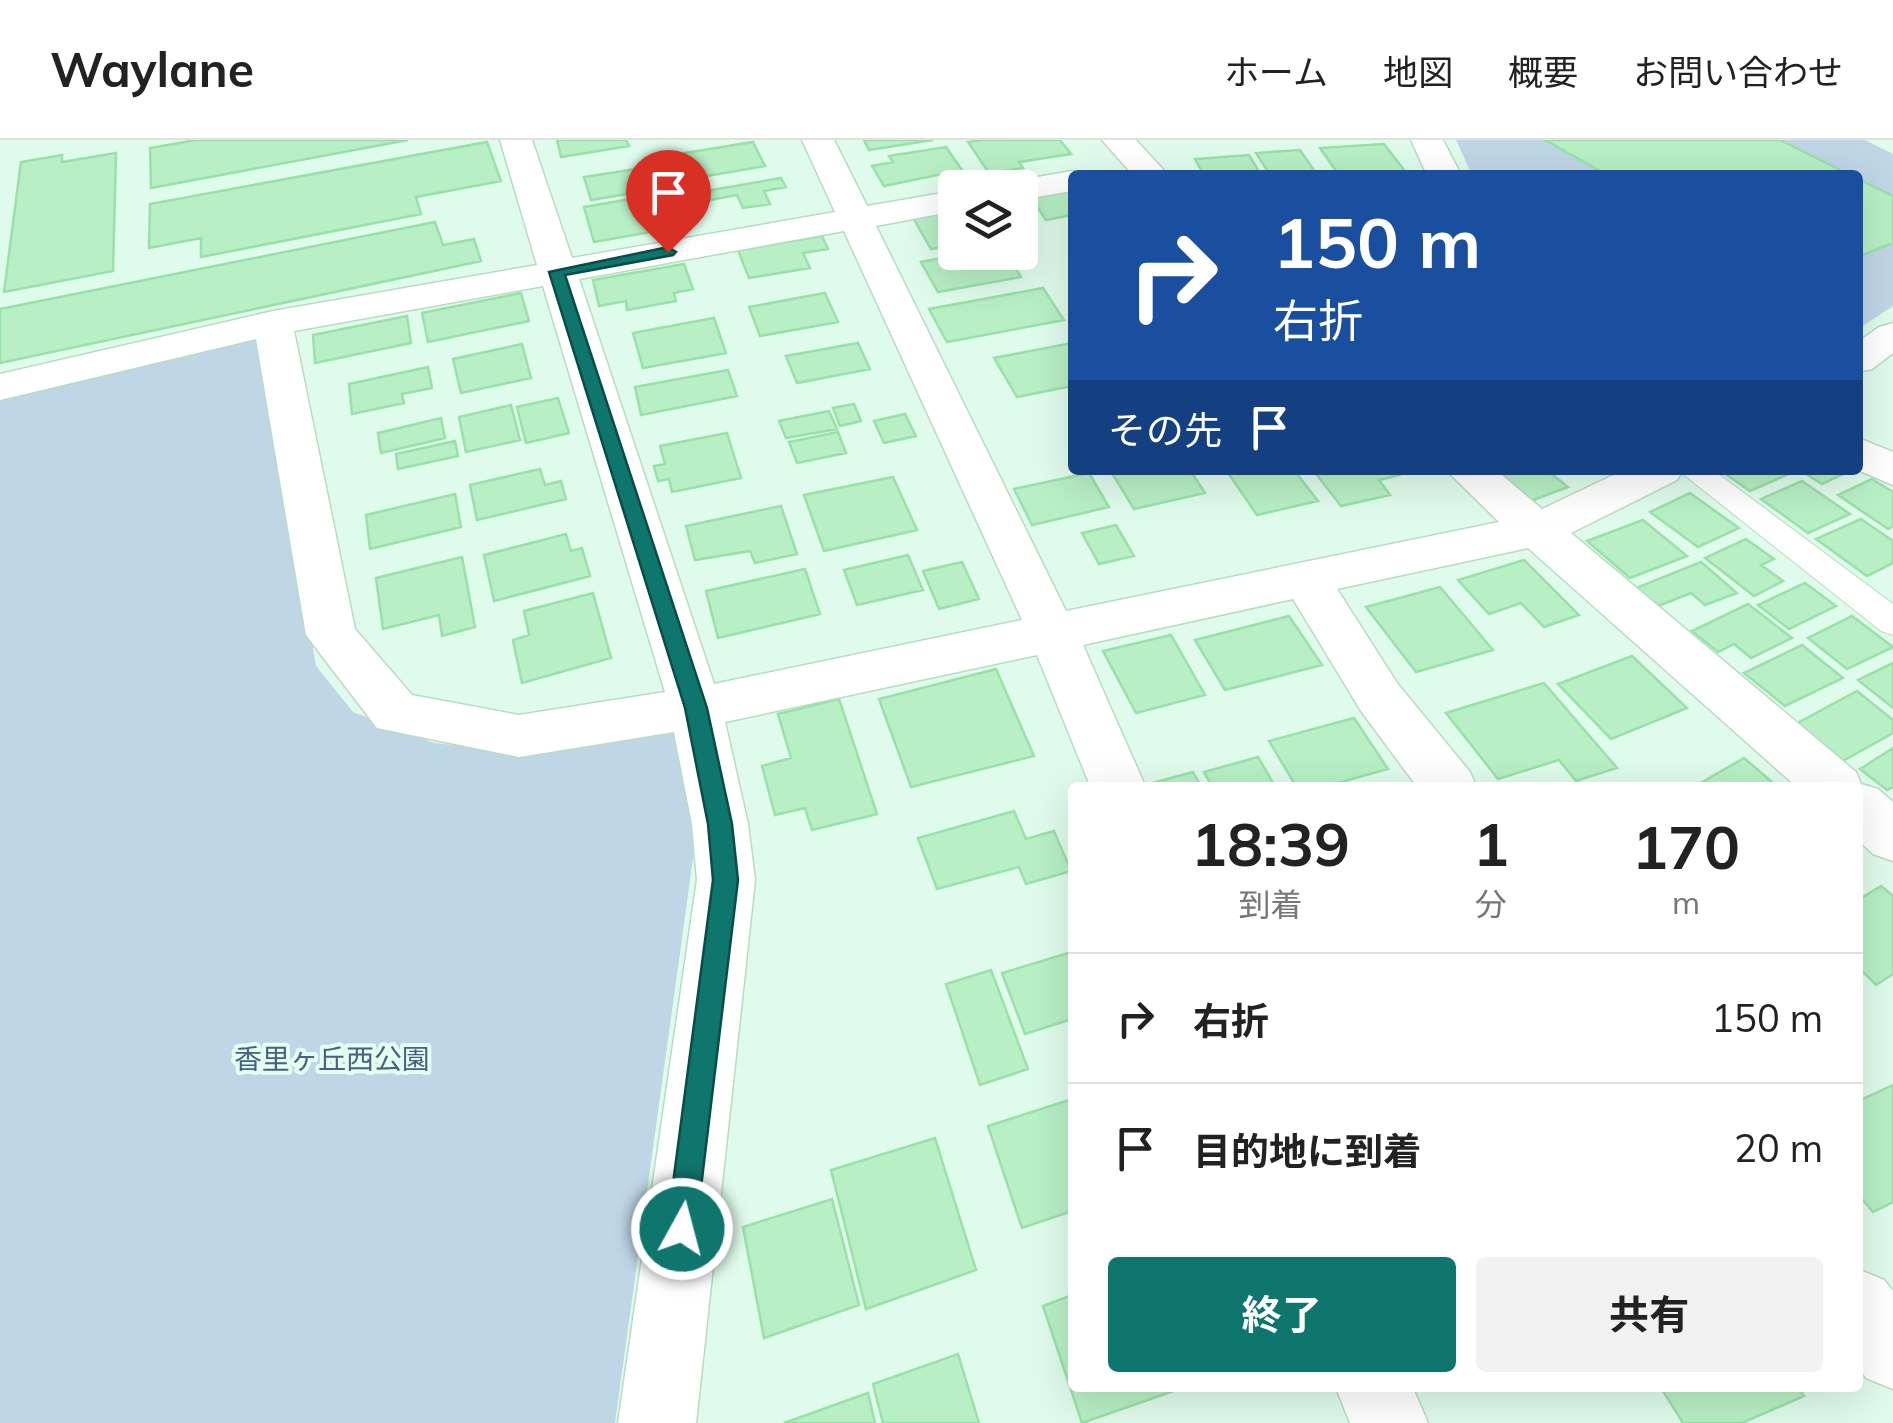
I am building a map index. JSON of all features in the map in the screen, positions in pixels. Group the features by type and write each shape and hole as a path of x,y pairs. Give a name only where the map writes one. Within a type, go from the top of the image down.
{"street":[{"path":"516,140 696,708 720,824 726,880 658,1423"},
{"path":"818,140 1052,632 1116,782"},
{"path":"1118,140 1146,170"},
{"path":"1427,140 1442,170"},
{"path":"1038,187 1068,182"},
{"path":"0,387 273,324 938,204"},
{"path":"273,324 331,635 396,714 519,736 696,708 1537,530 1651,475"},
{"path":"1863,356 1893,335"},
{"path":"1863,455 1893,470"},
{"path":"1474,475 1829,782"},
{"path":"1305,578 1379,696 1445,782"},
{"path":"1863,810 1893,837"},
{"path":"1863,1312 1893,1351"},
{"path":"1376,1392 1389,1423"}],"lane":[{"path":"1700,475 1893,622"}],"green space":[{"path":"1456,140 1865,140 1893,154 1893,306 1863,326 1863,170 1470,170"},
{"name":"香里ヶ丘西公園","path":"261,337 316,666 353,712 434,743 529,753 681,723 699,815 615,1423 0,1423 0,396"}],"building":[{"path":"196,140 408,140 151,188 150,148"},
{"path":"557,140 626,140 629,146 561,157"},
{"path":"864,140 933,140 869,150"},
{"path":"1060,140 1071,154 1019,162 1023,168 987,170 968,142"},
{"path":"1545,140 1780,140 1840,170 1598,170"},
{"path":"487,142 501,181 416,197 421,214 201,257 201,238 149,248 150,204"},
{"path":"753,142 765,166 683,180 673,155"},
{"path":"1384,144 1404,170 1335,170 1320,148"},
{"path":"946,147 962,170 938,170 938,175 884,186 872,166 893,162 889,156"},
{"path":"1300,150 1314,170 1267,170 1256,153"},
{"path":"116,153 113,271 4,292 21,162 62,155 62,162"},
{"path":"1249,155 1258,170 1201,170 1195,159"},
{"path":"643,168 651,190 591,200 584,177"},
{"path":"781,178 786,187 764,191 770,204 743,208 737,195 710,200 706,191"},
{"path":"1863,181 1893,196 1893,243 1863,255"},
{"path":"1068,192 1068,216 1046,220 1038,208 1038,197"},
{"path":"660,194 673,228 594,242 584,207"},
{"path":"938,212 938,248 931,249 912,216"},
{"path":"435,222 443,245 474,239 481,261 0,363 0,309"},
{"path":"822,236 828,249 803,253 810,268 749,278 738,250"},
{"path":"938,259 938,270 1017,270 1021,277 938,292 921,262"},
{"path":"684,264 693,289 674,293 676,301 627,310 626,301 599,306 593,280"},
{"path":"1043,288 1064,320 947,342 929,309"},
{"path":"521,293 529,321 428,342 422,313"},
{"path":"825,293 838,322 760,336 749,307"},
{"path":"407,316 411,343 315,363 313,335"},
{"path":"714,318 726,353 643,368 633,333"},
{"path":"858,343 870,369 797,383 786,356"},
{"path":"522,344 531,378 461,393 453,359"},
{"path":"1068,344 1068,387 1017,397 994,358"},
{"path":"428,367 432,388 402,394 404,403 352,414 349,384"},
{"path":"728,370 737,396 641,415 635,387"},
{"path":"558,398 569,433 526,443 517,407"},
{"path":"854,404 861,421 840,426 833,408"},
{"path":"511,405 520,440 466,452 459,417"},
{"path":"829,411 837,429 786,438 779,421"},
{"path":"905,414 916,436 884,443 874,421"},
{"path":"441,418 445,438 381,453 378,433"},
{"path":"838,432 846,453 797,463 789,442"},
{"path":"727,433 741,478 672,492 669,479 658,481 654,466 665,464 660,446"},
{"path":"455,441 458,456 398,469 396,454"},
{"path":"540,469 545,485 561,481 566,499 477,520 470,485"},
{"path":"1090,475 1109,507 1032,525 1014,489"},
{"path":"1113,475 1193,475 1205,493 1134,509"},
{"path":"1229,475 1298,475 1318,501 1257,515"},
{"path":"1317,475 1399,475 1379,480 1390,495 1341,506"},
{"path":"1495,475 1553,475 1568,487 1528,502"},
{"path":"1727,475 1786,475 1750,491"},
{"path":"1808,475 1841,475 1822,484"},
{"path":"893,477 917,530 824,551 804,495"},
{"path":"1872,479 1893,492 1893,526 1888,529 1838,495"},
{"path":"1802,481 1850,514 1808,533 1761,499"},
{"path":"1690,493 1739,528 1698,547 1650,512"},
{"path":"455,494 461,527 370,549 366,515"},
{"path":"781,506 797,554 755,563 750,551 695,560 686,526"},
{"path":"1861,519 1893,541 1893,563 1867,576 1816,539"},
{"path":"1643,520 1687,556 1630,578 1587,541"},
{"path":"1116,525 1134,556 1099,564 1082,533"},
{"path":"566,534 571,551 582,548 590,576 494,601 484,555"},
{"path":"1746,539 1774,559 1761,565 1783,581 1754,596 1705,558"},
{"path":"908,555 923,590 857,605 844,570"},
{"path":"462,557 475,627 442,636 439,615 383,629 376,578"},
{"path":"1524,560 1579,615 1544,627 1521,603 1489,614 1458,580"},
{"path":"962,562 979,599 939,609 923,571"},
{"path":"1701,562 1737,593 1705,605 1691,593 1658,606 1636,588"},
{"path":"805,569 820,614 718,638 706,591"},
{"path":"1805,583 1836,606 1789,629 1758,605"},
{"path":"1440,587 1493,650 1416,672 1366,607"},
{"path":"593,593 611,658 522,683 513,640 529,635 524,611"},
{"path":"1748,604 1792,638 1751,658 1734,644 1718,652 1692,631"},
{"path":"1289,616 1322,665 1225,690 1195,640"},
{"path":"1852,616 1893,647 1847,669 1808,638"},
{"path":"1171,635 1205,695 1136,713 1103,651"},
{"path":"1802,645 1843,678 1785,706 1744,673"},
{"path":"1632,656 1687,708 1611,739 1558,684"},
{"path":"1893,663 1893,708 1858,680"},
{"path":"996,669 1034,756 911,787 879,699"},
{"path":"1544,683 1617,768 1576,781 1559,760 1498,779 1446,713"},
{"path":"1857,691 1893,720 1893,733 1839,763 1794,725"},
{"path":"839,699 877,814 812,830 805,808 775,815 762,766 791,758 778,714"},
{"path":"1354,718 1388,769 1341,782 1293,782 1269,741"},
{"path":"1893,748 1893,787 1887,790 1860,769"},
{"path":"1258,757 1273,782 1210,782 1204,772"},
{"path":"1744,758 1772,782 1702,782"},
{"path":"1193,772 1199,782 1156,782"},
{"path":"1014,811 1026,839 1054,831 1068,872 1026,884 1019,867 937,889 918,838"},
{"path":"1881,886 1893,896 1893,974 1876,985 1863,972 1863,897"},
{"path":"1068,953 1068,1020 1025,1034 1002,973"},
{"path":"991,970 1028,1069 980,1085 946,984"},
{"path":"1893,1085 1893,1202 1873,1212 1863,1200 1863,1099"},
{"path":"1068,1100 1068,1212 1022,1228 988,1126"},
{"path":"935,1138 976,1270 866,1309 831,1170"},
{"path":"832,1199 859,1305 764,1338 743,1227"},
{"path":"1068,1297 1068,1381 1043,1306"},
{"path":"958,1354 979,1423 883,1423 873,1384"},
{"path":"1072,1392 1171,1392 1082,1423"},
{"path":"1664,1392 1801,1392 1804,1396 1742,1423 1683,1423"},
{"path":"868,1393 875,1423 784,1423"}],"route":[{"path":"668,252 557,272 696,708 720,824 726,880 682,1229"}]}
